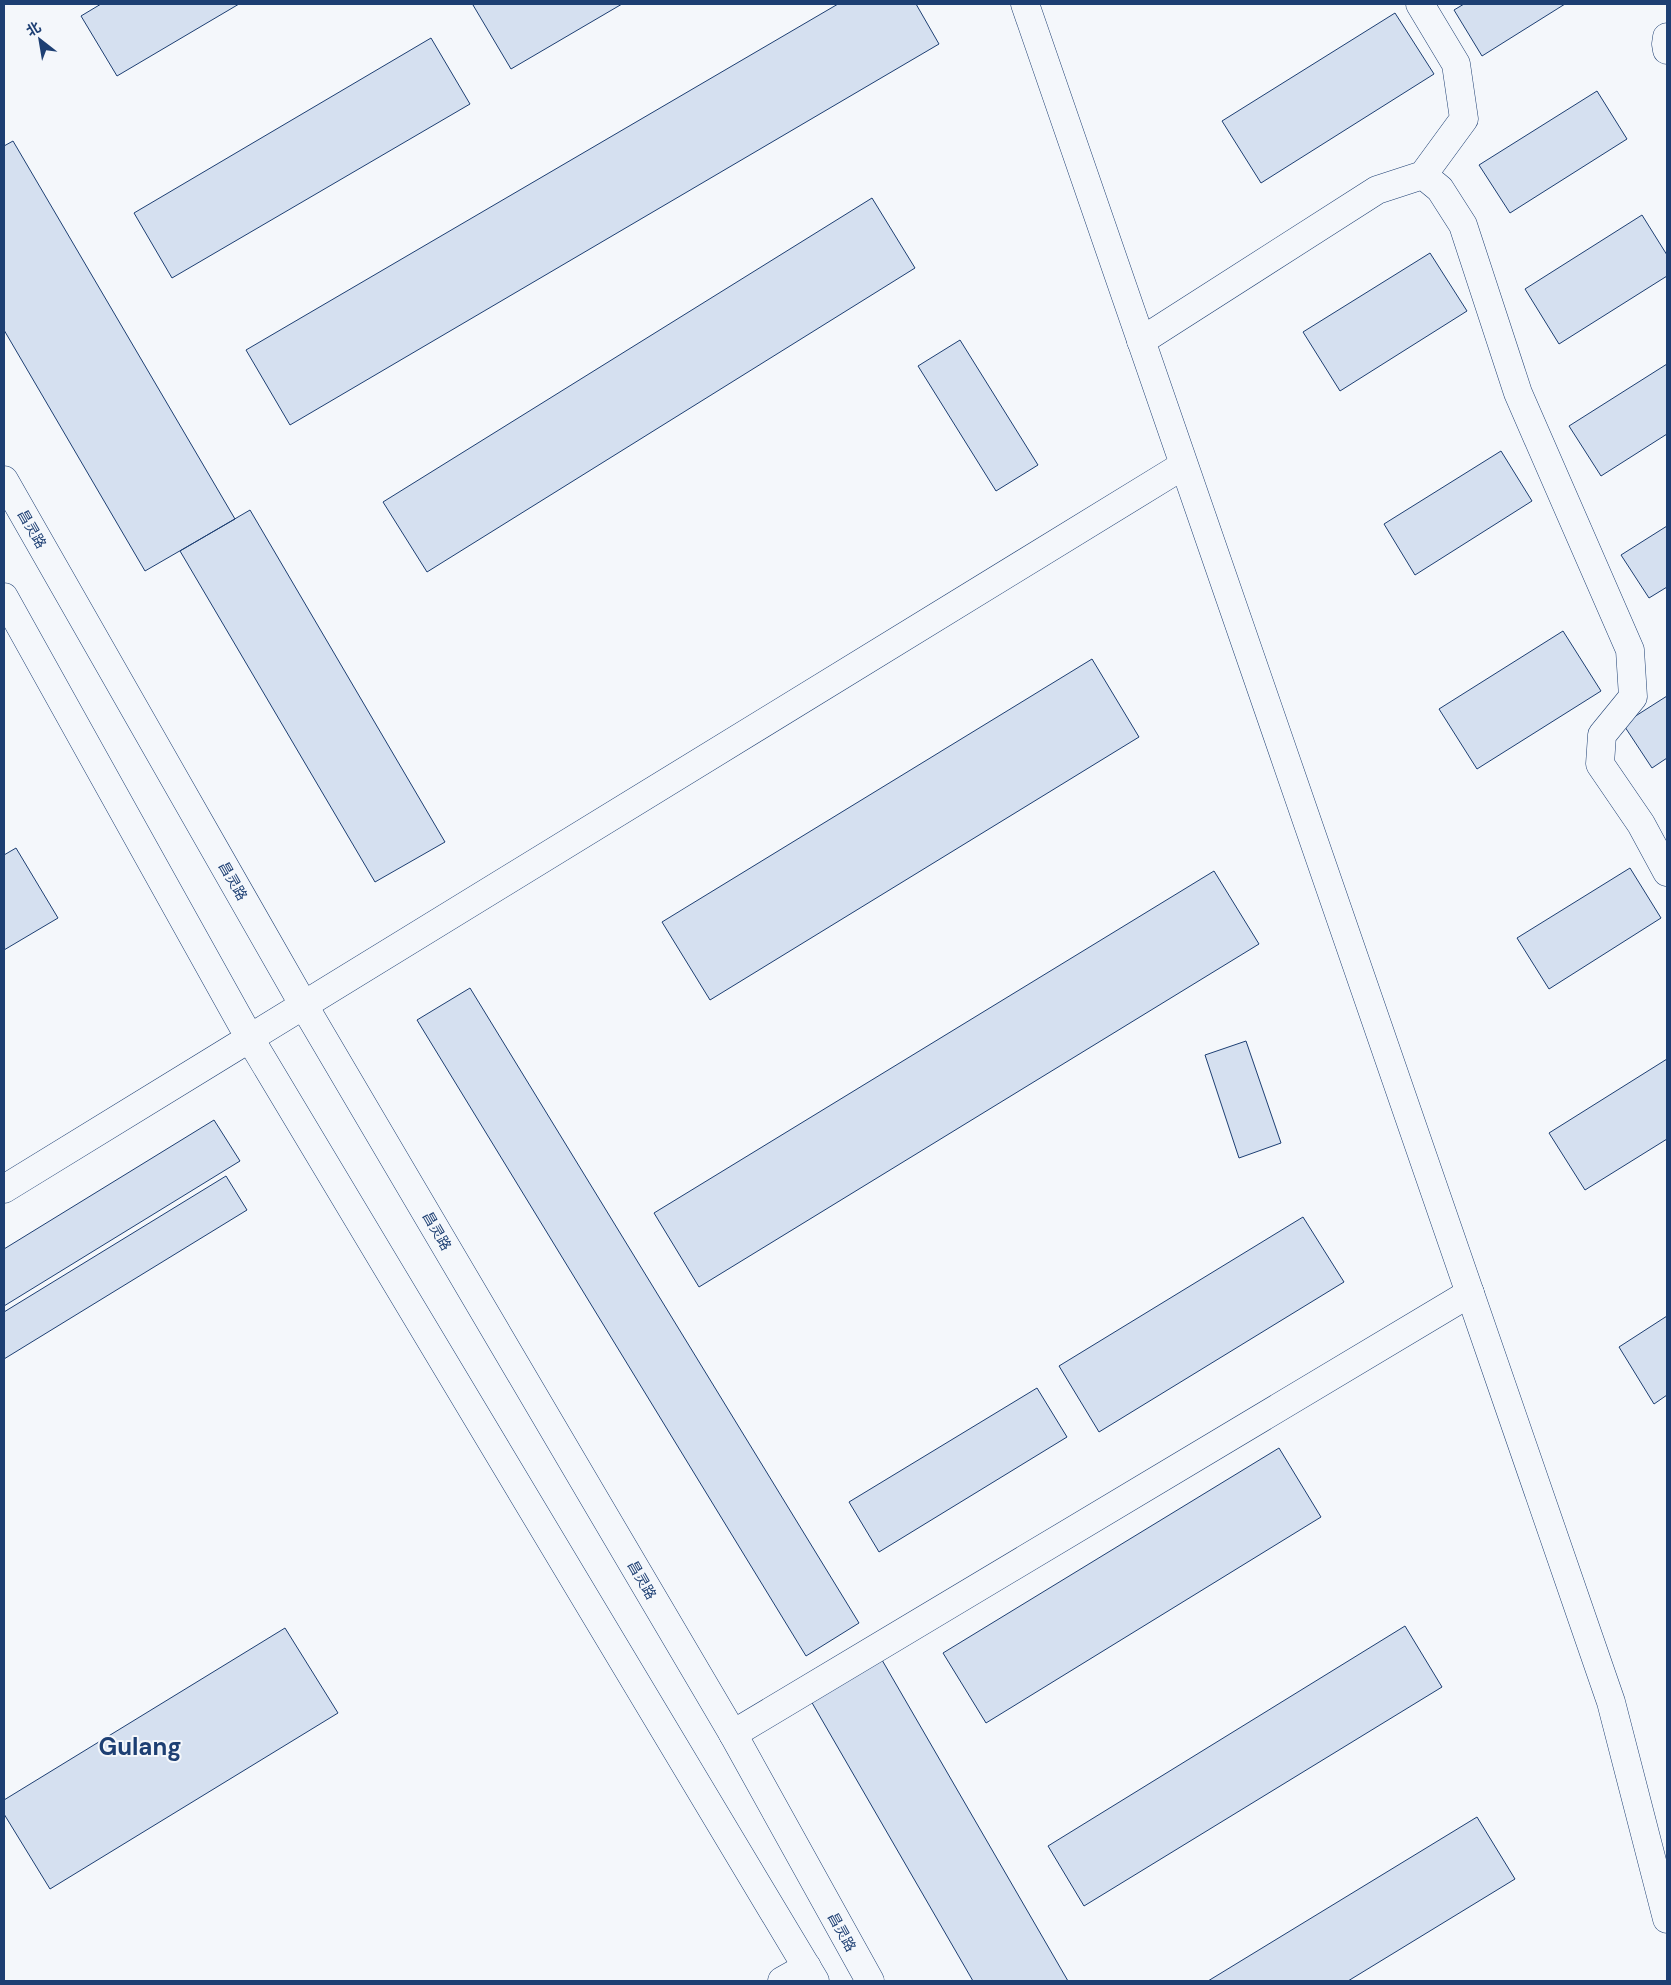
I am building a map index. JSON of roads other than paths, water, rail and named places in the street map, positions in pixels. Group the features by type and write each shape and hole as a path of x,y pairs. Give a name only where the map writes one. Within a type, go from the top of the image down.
{"street":[{"path":"1025,4 1611,1702 1667,1919"},
{"path":"1141,341 1377,190 1423,175 1464,119 1456,64 1420,4"},
{"path":"1667,37 1667,50"},
{"path":"1423,175 1440,188 1463,225 1518,393 1630,650 1633,697 1602,735 1600,764 1641,824 1667,872"},
{"path":"4,1189 248,1037 1184,465"},
{"name":"昌灵路","path":"4,480 303,1004 733,1734 870,1981"},
{"path":"4,597 248,1037 811,1974 782,1981"},
{"path":"733,1734 1470,1294"}],"district":[{"name":"Gulang","path":"140,1747"}]}
